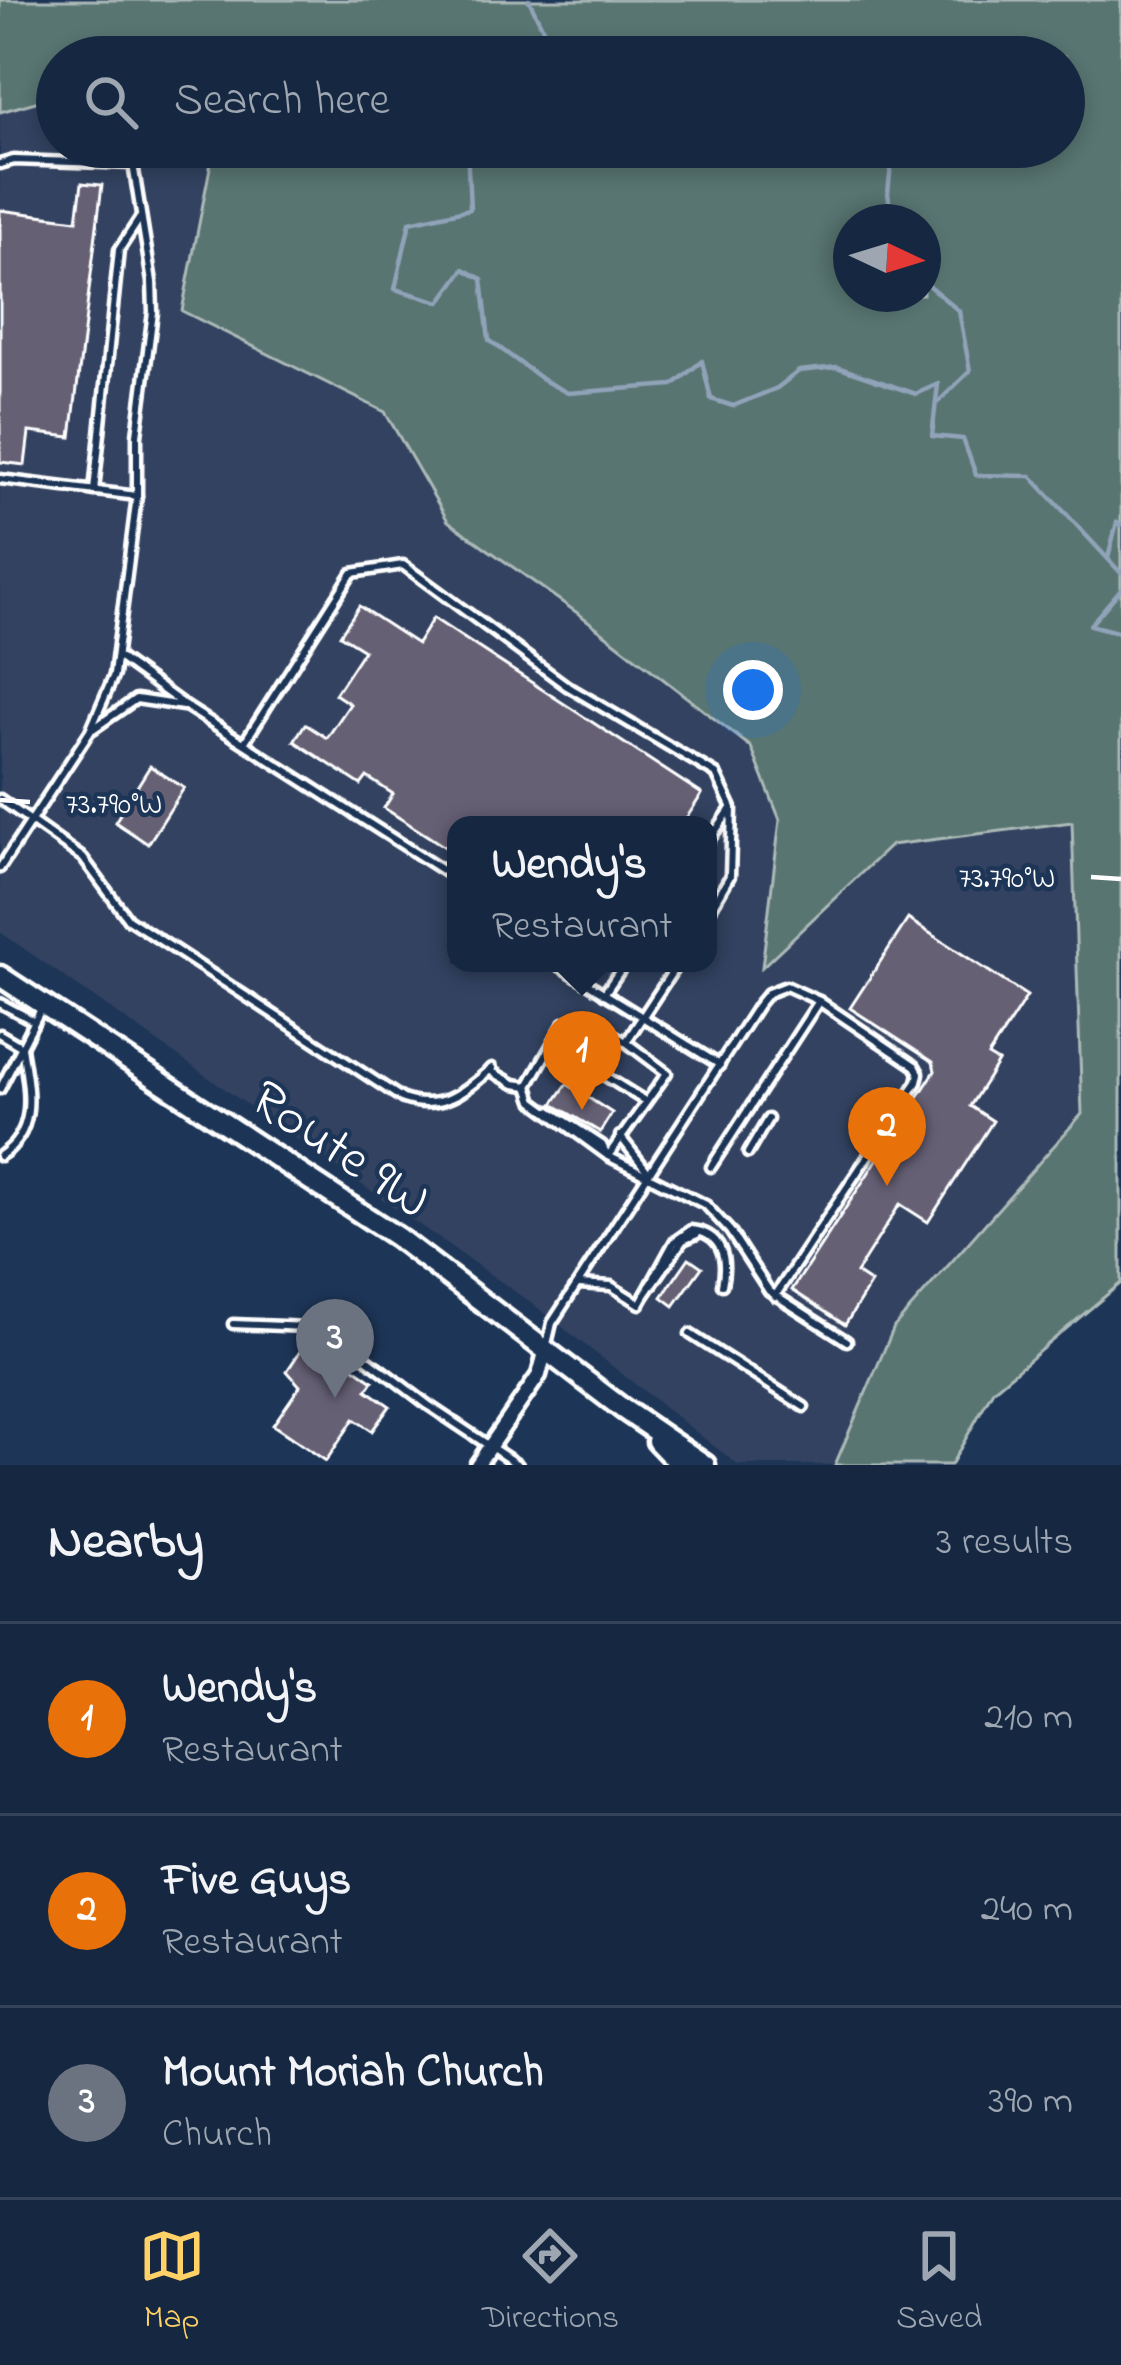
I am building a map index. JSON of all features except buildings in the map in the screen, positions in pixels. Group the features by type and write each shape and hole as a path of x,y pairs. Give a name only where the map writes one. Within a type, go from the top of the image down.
{"main road":[{"name":"Route 9W","path":"0,976 39,1013 326,1187 704,1465"},
{"name":"Route 9W","path":"623,1408 680,1465"}],"street":[{"path":"477,1465 539,1375 546,1347"}],"lane":[{"path":"0,164 36,161"},
{"path":"0,868 90,731 108,696 117,656 153,312 134,168"},
{"path":"94,491 119,250 142,215"},
{"path":"0,479 137,496"},
{"path":"244,743 352,573 403,565 567,686 716,774 732,808 730,876 717,898"},
{"path":"117,656 187,707 447,872"},
{"path":"90,731 136,699 187,707"},
{"path":"0,800 83,858 128,920 404,1099 416,1103 449,1100 464,1094 490,1069 514,1084 528,1086"},
{"path":"717,829 732,808"},
{"path":"569,972 720,1065"},
{"path":"604,994 620,972"},
{"path":"626,1042 672,972"},
{"path":"546,1347 552,1323 720,1065 768,993 786,986 819,1001 915,1066 919,1078 776,1296"},
{"path":"711,1167 819,1001"},
{"path":"0,1003 39,1013 0,1089"},
{"path":"608,1156 667,1073 581,1016 564,1023 528,1086 533,1101 608,1156 630,1170 651,1174"},
{"path":"596,1025 575,1058 646,1101"},
{"path":"0,1034 22,1046"},
{"path":"0,1156 13,1148 32,1110 22,1046"},
{"path":"748,1153 768,1119"},
{"path":"620,1136 651,1174 714,1212 776,1296 847,1341"},
{"path":"579,1283 610,1286 640,1304 682,1240 696,1234 714,1244 722,1285"},
{"path":"233,1324 316,1328 334,1334 518,1465"},
{"path":"690,1334 804,1407"}],"shaded area":[{"path":"36,102 36,168 210,168 182,312 385,412 448,521 583,617 751,747 780,820 763,966 891,845 1073,821 1082,1114 894,1327 835,1465 738,1465 534,1305 0,932 0,112"}],"green space":[{"path":"0,0 1121,0 1121,1283 993,1390 951,1465 835,1465 894,1327 1082,1114 1072,822 891,845 762,967 780,820 751,747 583,617 448,521 385,412 182,311 210,168 1085,168 1085,36 36,36 36,102 0,112"}],"waterway":[{"path":"529,0 547,36"},
{"path":"468,168 470,209 410,222 395,289 440,302 464,269 482,279 489,340 568,393 673,385 702,361 711,399 733,406 777,388 799,371 837,367 916,394 938,384 932,436 963,439 976,475 1031,476 1121,573"},
{"path":"890,204 891,168"},
{"path":"936,404 970,371 959,311 941,296"},
{"path":"1108,558 1117,522 1121,525"},
{"path":"1121,589 1090,625 1121,633"}],"place":[{"name":"Wendy's","path":"582,1110"},
{"name":"Five Guys","path":"887,1186"},
{"name":"Mount Moriah Church","path":"335,1398"}]}
